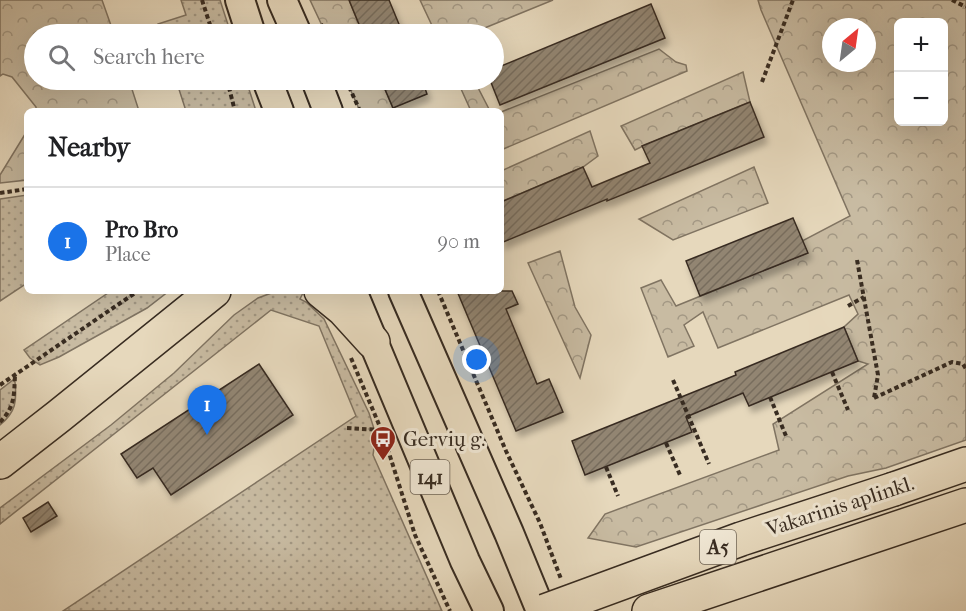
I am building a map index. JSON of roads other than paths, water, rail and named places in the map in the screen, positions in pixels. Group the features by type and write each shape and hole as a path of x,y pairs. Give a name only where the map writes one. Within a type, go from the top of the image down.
{"highway":[{"path":"0,462 217,294"},
{"path":"325,294 343,309 360,346"},
{"name":"Vakarinis aplinkl.","path":"550,604 966,464"},
{"name":"Vakarinis aplinkl.","path":"649,611 966,505"}],"main road":[{"path":"240,0 248,24"},
{"path":"282,0 293,24"},
{"path":"271,90 278,108"},
{"path":"320,90 327,108"},
{"name":"141","path":"352,294 360,346 489,611"},
{"name":"141","path":"404,294 509,533 550,604"}],"place":[{"name":"Pro Bro","path":"207,435"},
{"name":"Gervių g.","path":"383,462"}]}
